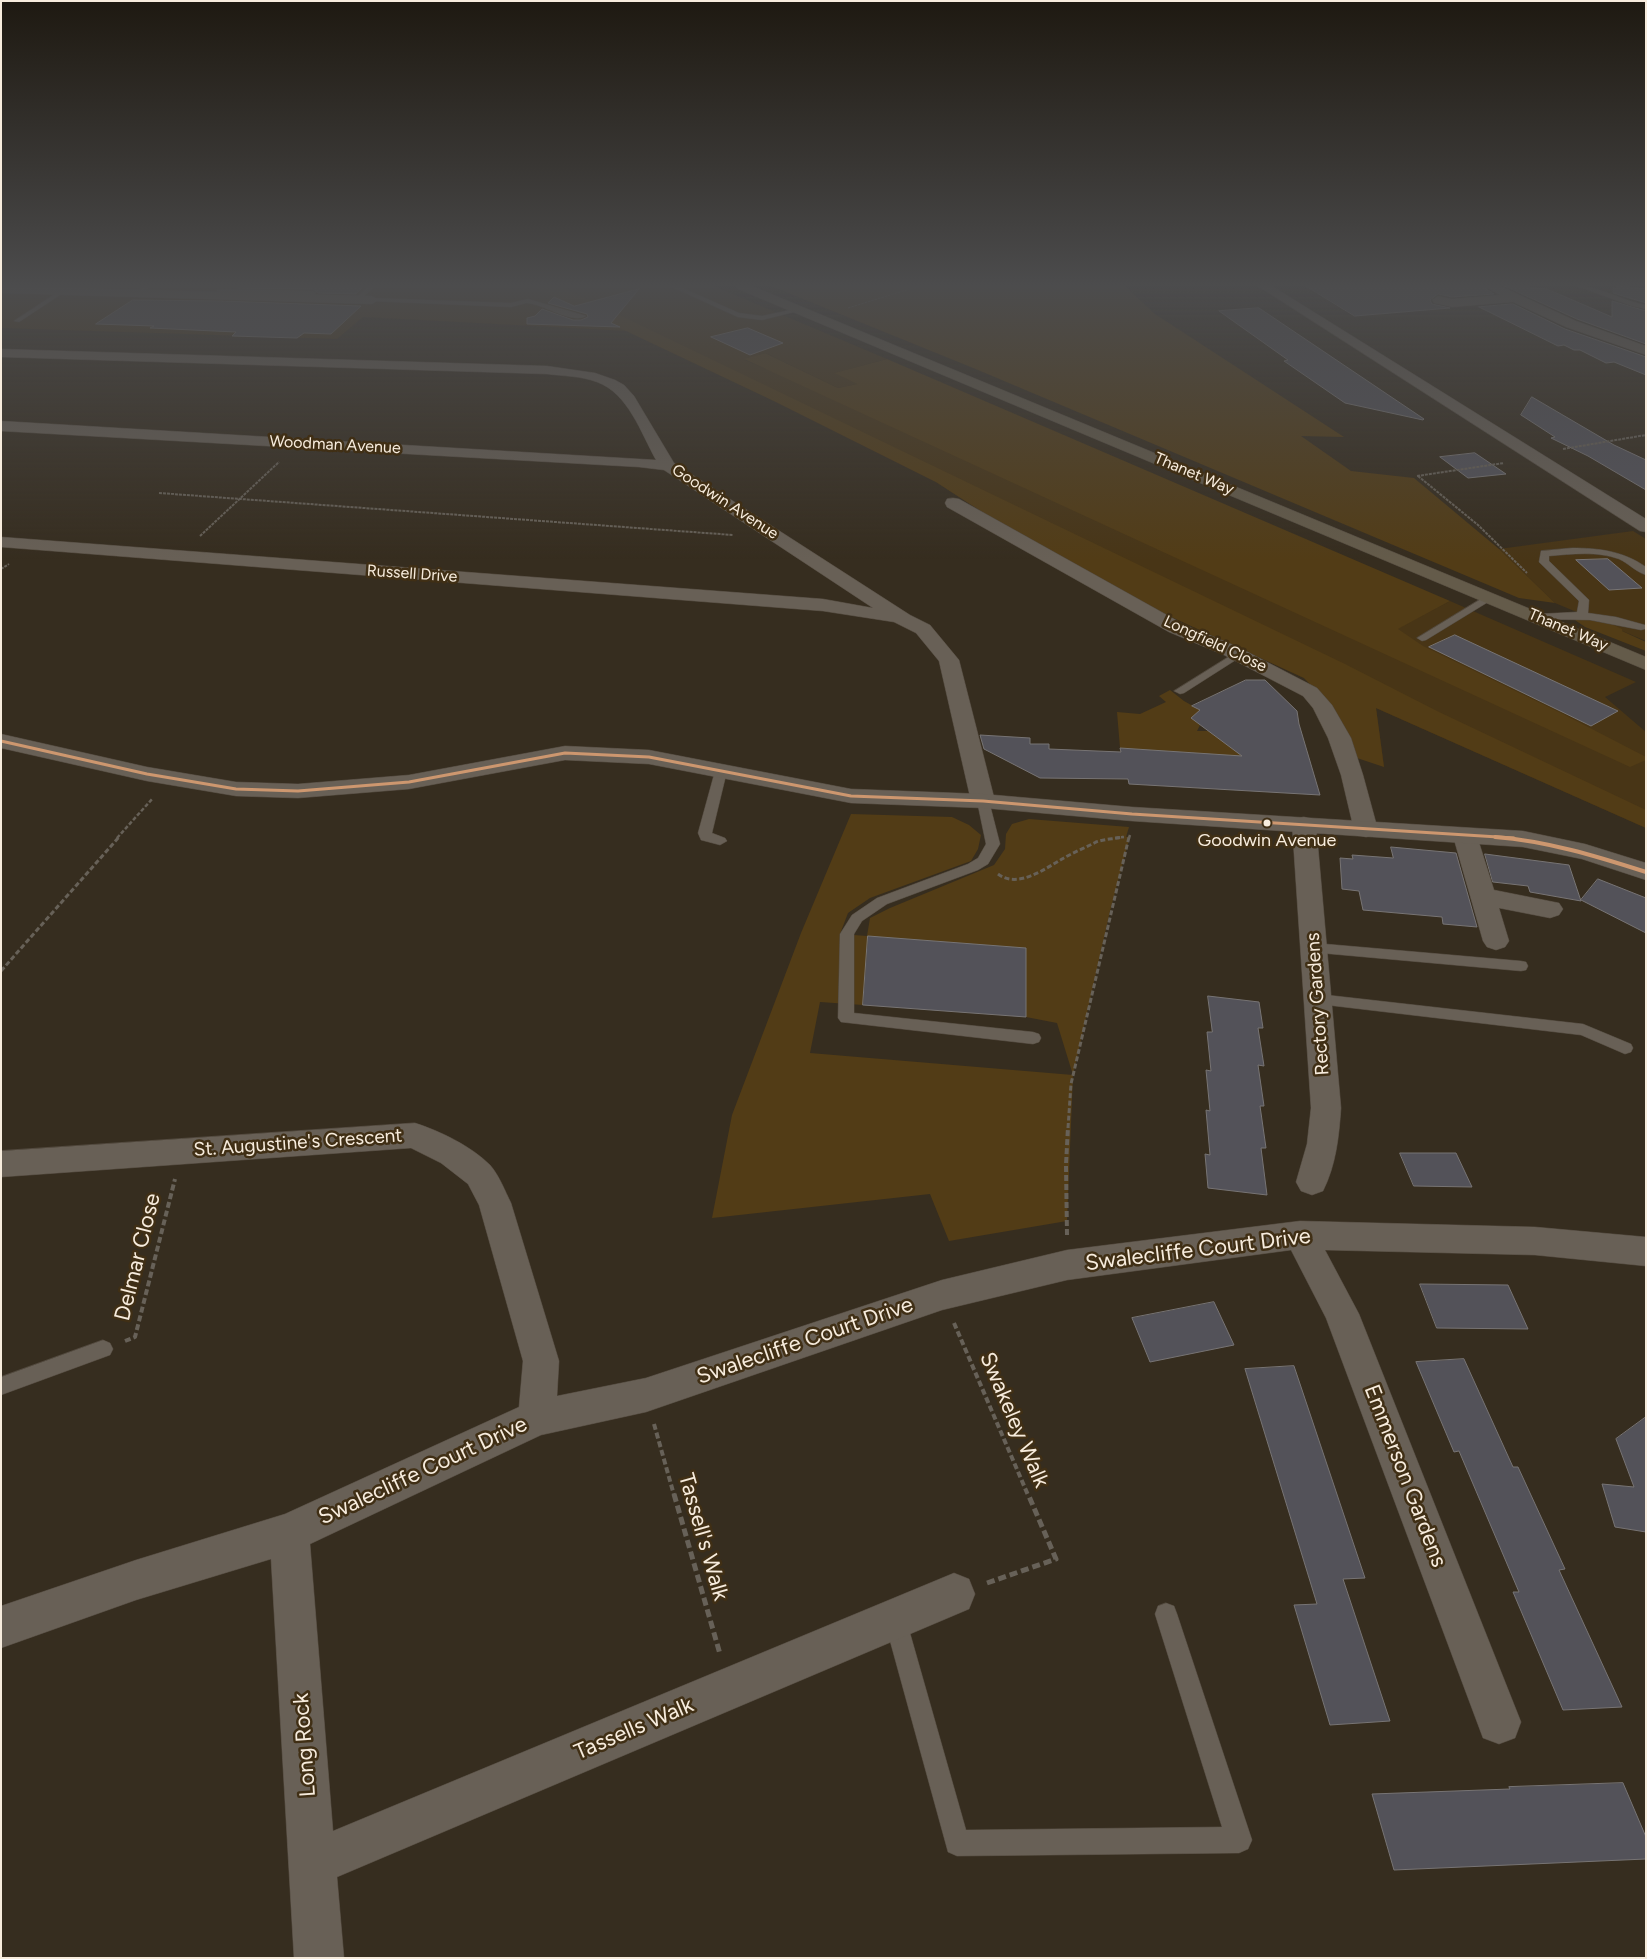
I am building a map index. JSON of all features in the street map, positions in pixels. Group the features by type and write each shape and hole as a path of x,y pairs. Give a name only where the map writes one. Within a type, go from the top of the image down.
{"main road":[{"name":"Thanet Way","path":"963,377 1538,617 1646,664"}],"street":[{"name":"Goodwin Avenue","path":"596,377 621,388 668,466 903,619 923,629 949,660 983,801"},
{"path":"1408,377 1646,527"},
{"name":"Woodman Avenue","path":"1,426 639,462 668,466"},
{"name":"Longfield Close","path":"953,503 979,528 1176,628 1238,654 1310,692 1321,702 1330,715 1342,743 1366,830"},
{"name":"Russell Drive","path":"1,542 823,605 903,619"},
{"path":"823,605 837,599 844,593 841,578"},
{"path":"1,741 170,779 236,789 298,791 409,782 565,752 649,757 851,796 983,801 1131,825 1304,824 1366,830 1523,839 1577,849 1611,858 1646,872"},
{"name":"Rectory Gardens","path":"1304,824 1326,1108 1323,1144 1312,1182"},
{"path":"1465,836 1496,941"},
{"path":"1483,897 1550,909"},
{"name":"St. Augustine's Crescent","path":"1,1164 415,1135 452,1154 479,1175 495,1203 541,1361 537,1418"},
{"name":"Swalecliffe Court Drive","path":"1,1627 136,1580 289,1533 537,1418 646,1395 942,1295 1068,1265 1300,1235 1535,1241 1646,1252"},
{"name":"Emmerson Gardens","path":"1300,1235 1342,1314 1499,1722"},
{"name":"Long Rock","path":"289,1533 314,1863 319,1958"},
{"name":"Tassells Walk","path":"314,1863 954,1594"}],"lane":[{"path":"1582,615 1584,600 1544,562 1544,553 1590,551 1616,554 1638,565 1646,572"},
{"path":"1422,638 1489,597"},
{"path":"1538,617 1582,615 1640,627"},
{"path":"1180,691 1238,654"},
{"path":"720,770 704,833 706,837 720,841"},
{"path":"983,801 993,844 983,861 882,902 857,918 847,934 846,1018 1033,1038"},
{"path":"1314,948 1521,966"},
{"path":"1318,999 1583,1030 1625,1048"},
{"path":"1,1386 103,1348"},
{"path":"895,1619 957,1843 1239,1840 1166,1614"}],"path":[{"path":"1527,573 1478,525 1417,476 1526,460 1531,455 1646,435"},
{"path":"178,557 300,443"},
{"path":"159,493 779,538"},
{"path":"1,971 170,779"},
{"path":"983,861 988,868 1003,878 1020,878 1044,872 1062,859 1131,825"},
{"path":"1068,1265 1066,1165 1070,1084 1131,825"},
{"name":"Delmar Close","path":"103,1348 135,1337 182,1152"},
{"name":"Swakeley Walk","path":"942,1295 1056,1559 954,1594"},
{"name":"Tassell's Walk","path":"646,1395 730,1688"}],"shaded area":[{"path":"724,377 787,377 1397,629 1450,601 1636,682 1605,697 1646,732 1646,828 1376,708 1384,767 1332,706 1304,678 1152,608 1007,528 936,482"},
{"path":"724,377 749,377 1345,664 1437,711 1646,810 1646,828 1376,708 1384,767 1354,757 1332,706 1304,678 1152,608 1007,528 936,482"},
{"path":"784,377 816,377 838,388 857,384 843,377 930,377 1450,601 1398,629 1423,646 1563,714 1646,757 1646,760 1630,767"},
{"path":"816,377 844,377 858,384 838,388"},
{"path":"996,377 1252,377 1344,437 1301,436 1351,471 1414,478 1499,549 1555,603 1519,598"},
{"path":"1633,531 1646,539 1646,641 1555,603 1499,549"},
{"path":"1580,618 1611,624 1622,629 1622,631 1646,642 1646,651 1585,627 1575,620"},
{"path":"1170,690 1200,710 1191,718 1200,725 1197,731 1212,731 1251,757 1120,748 1117,712 1140,714 1166,702 1159,696"},
{"path":"851,814 952,817 969,825 981,835 978,849 971,861 870,898 848,913 840,934 867,936 870,918 994,865 1005,849 1006,834 1012,824 1029,819 1129,827 1126,837 1130,836 1110,911 1073,1075 1067,1221 949,1241 930,1194 712,1218 732,1115 801,933","holes":["868,936 1026,948 1026,1017 1057,1023 1073,1075 810,1053 820,1002 863,1005"]}],"building":[{"path":"1308,377 1362,377 1424,419 1423,420 1345,403"},
{"path":"1532,397 1614,445 1646,460 1646,490 1588,456 1551,438 1555,437 1521,415"},
{"path":"1475,453 1506,474 1468,478 1440,457"},
{"path":"1608,559 1642,588 1609,590 1576,560"},
{"path":"1455,635 1618,711 1591,726 1429,647"},
{"path":"1246,680 1265,680 1297,711 1299,724 1320,795 1129,784 1128,779 1040,778 984,749 980,735 1030,738 1030,744 1049,744 1049,749 1121,752 1120,748 1242,756 1191,718 1200,710 1192,706"},
{"path":"1391,847 1456,853 1477,927 1443,924 1442,917 1363,910 1359,891 1342,889 1340,858 1353,859 1352,855 1393,858"},
{"path":"1485,854 1569,865 1581,901 1530,892 1528,886 1493,882"},
{"path":"1598,879 1646,898 1646,933 1581,900"},
{"path":"868,936 1026,948 1026,1017 863,1005"},
{"path":"1208,996 1259,1002 1263,1028 1258,1028 1264,1066 1258,1065 1264,1106 1260,1106 1266,1148 1261,1148 1267,1195 1208,1188 1205,1154 1210,1155 1206,1110 1210,1111 1206,1070 1211,1071 1207,1032 1212,1032"},
{"path":"1400,1153 1456,1153 1472,1187 1414,1186"},
{"path":"1420,1284 1508,1285 1528,1329 1437,1328"},
{"path":"1214,1302 1234,1345 1150,1362 1132,1318"},
{"path":"1464,1359 1513,1467 1518,1467 1565,1569 1559,1570 1622,1707 1563,1710 1513,1592 1519,1592 1459,1451 1454,1452 1416,1362"},
{"path":"1294,1366 1365,1578 1343,1579 1390,1721 1330,1725 1294,1605 1317,1604 1245,1369"},
{"path":"1646,1417 1646,1532 1615,1527 1602,1484 1634,1487 1616,1439"},
{"path":"1623,1783 1646,1837 1646,1859 1394,1870 1372,1794 1510,1789 1509,1787"}],"transit line":[{"path":"1,741 147,774 236,789 298,791 409,782 565,753 649,757 851,796 983,801 1132,814 1523,839 1585,852 1646,872"}],"place":[{"name":"Goodwin Avenue","path":"1267,823"}]}
